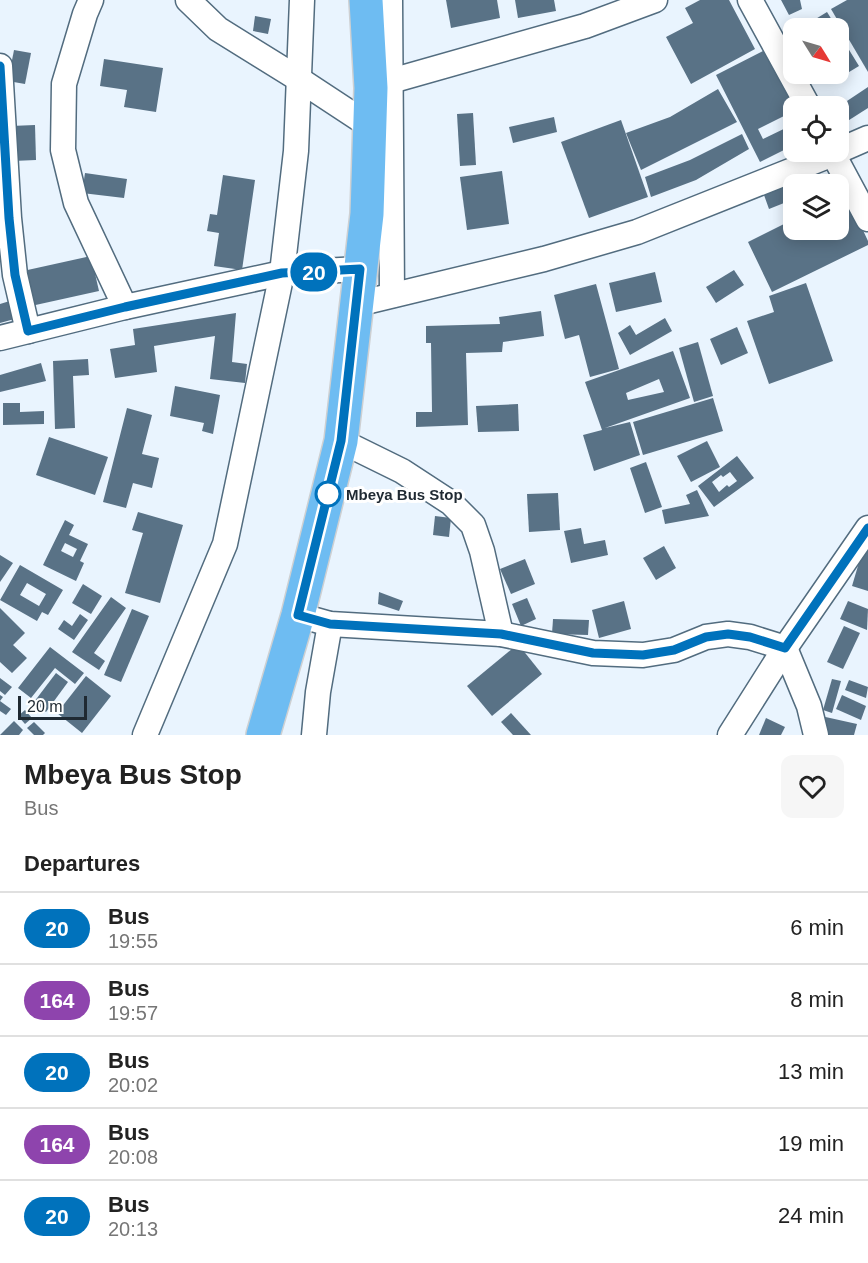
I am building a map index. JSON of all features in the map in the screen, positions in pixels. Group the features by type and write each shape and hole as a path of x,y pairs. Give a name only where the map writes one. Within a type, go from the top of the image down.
{"highway":[{"path":"263,735 298,615 341,441 367,214 370,126 381,85 366,0"}],"street":[{"path":"91,0 64,84 63,150 76,203 125,307"},
{"path":"188,0 218,29 370,126"},
{"path":"145,735 225,543 282,273 296,151 297,78 302,0"},
{"path":"390,0 381,85 392,295"},
{"path":"381,85 585,26 655,0"},
{"path":"750,0 802,96"},
{"path":"0,66 9,218 15,275 28,331"},
{"path":"849,146 868,138"},
{"path":"357,304 543,259 638,232 810,162"},
{"path":"840,162 868,219"},
{"path":"0,338 125,307 282,273 360,269"},
{"path":"341,441 402,471 451,503 473,525 482,551 501,634"},
{"path":"730,735 785,648 868,528"},
{"path":"298,615 330,624 501,634 593,653 643,655 674,650 706,637 728,634 750,637 785,648"},
{"path":"314,735 318,692 330,624"},
{"path":"785,648 809,706 816,735"}],"building":[{"path":"446,0 497,0 500,18 451,28"},
{"path":"515,0 554,0 556,11 518,18"},
{"path":"700,0 729,0 755,49 691,84 666,37 693,23 685,8"},
{"path":"781,0 800,0 802,9 789,15"},
{"path":"847,0 868,0 868,72 849,40 849,18 836,18 831,9"},
{"path":"827,12 831,18 817,18"},
{"path":"255,16 271,19 268,34 253,31"},
{"path":"771,47 783,71 783,84 790,84 796,96 783,96 783,116 758,129 763,139 783,129 783,150 760,162 716,75"},
{"path":"14,50 31,53 25,84 8,81"},
{"path":"849,50 859,66 849,72"},
{"path":"104,59 163,68 156,112 124,107 127,90 100,86"},
{"path":"868,87 868,108 849,120 849,100"},
{"path":"718,89 737,122 641,170 626,133 670,117"},
{"path":"473,113 476,165 460,166 457,114"},
{"path":"554,117 557,132 513,143 509,127"},
{"path":"621,120 648,197 589,218 561,142"},
{"path":"35,125 36,160 13,161 11,126"},
{"path":"742,134 749,149 696,180 651,197 645,177 690,160"},
{"path":"502,171 509,224 467,230 460,177"},
{"path":"85,173 127,179 124,198 82,193"},
{"path":"223,175 255,180 242,270 214,266 219,233 207,231 210,214 217,215"},
{"path":"783,187 783,203 769,209 764,195"},
{"path":"849,200 868,245 772,292 748,242 783,224 783,240 849,240"},
{"path":"91,256 99,291 31,306 23,271"},
{"path":"734,270 744,285 716,303 706,287"},
{"path":"655,272 662,302 616,312 609,283"},
{"path":"806,283 833,361 769,384 747,321 774,312 769,296"},
{"path":"596,284 619,369 590,377 579,335 565,339 554,295"},
{"path":"13,300 18,318 0,323 0,304"},
{"path":"541,311 544,336 503,342 502,352 466,353 468,425 416,427 416,412 432,412 431,343 426,343 426,326 500,324 499,317"},
{"path":"236,313 232,362 247,364 245,383 210,379 215,336 154,346 157,372 115,378 110,349 135,345 133,329"},
{"path":"665,318 672,331 630,355 618,333 630,325 636,335"},
{"path":"737,327 748,353 721,365 710,339"},
{"path":"698,342 713,396 694,402 679,348"},
{"path":"673,351 690,398 605,428 630,422 640,455 594,471 583,435 602,430 585,382","holes":["659,379 664,392 628,400 626,393"]},
{"path":"88,359 89,375 73,376 75,428 55,429 53,361"},
{"path":"41,363 46,381 0,392 0,375"},
{"path":"175,386 220,395 213,434 202,431 204,423 170,416"},
{"path":"713,398 723,431 643,455 633,422"},
{"path":"3,403 20,403 20,412 44,411 44,424 3,425"},
{"path":"518,404 519,431 478,432 476,406"},
{"path":"127,408 152,415 142,454 159,458 152,488 133,483 126,508 103,502"},
{"path":"49,437 108,457 95,495 36,475"},
{"path":"707,441 720,467 691,482 677,456"},
{"path":"737,456 754,478 714,507 698,486","holes":["730,472 737,481 729,487 727,485 719,492 712,482"]},
{"path":"646,462 662,507 645,513 630,468"},
{"path":"697,490 709,516 665,524 662,510 690,504 686,495"},
{"path":"558,493 560,530 529,532 527,494"},
{"path":"138,512 183,525 160,603 125,593 143,533 132,530"},
{"path":"435,516 451,518 449,537 433,535"},
{"path":"65,520 74,525 69,535 88,544 80,561 84,563 76,581 43,565","holes":["65,543 77,549 73,557 61,551"]},
{"path":"581,528 584,544 605,540 608,555 571,563 564,531"},
{"path":"664,546 676,568 656,580 643,558"},
{"path":"863,549 868,550 868,591 852,586"},
{"path":"0,555 13,563 0,582"},
{"path":"525,559 535,584 511,594 500,569"},
{"path":"20,565 63,590 48,615 42,612 37,621 0,600","holes":["27,583 46,594 39,606 20,595"]},
{"path":"83,584 102,596 91,614 72,603"},
{"path":"379,592 403,601 399,611 378,604"},
{"path":"111,597 126,608 94,653 105,661 99,670 72,652"},
{"path":"527,598 536,619 521,626 512,604"},
{"path":"624,601 631,629 599,638 592,610"},
{"path":"848,601 868,609 867,630 840,619"},
{"path":"0,608 25,633 13,645 27,658 12,673 0,662"},
{"path":"132,609 149,616 121,682 104,675"},
{"path":"80,614 88,620 74,640 58,629 64,620 72,626"},
{"path":"553,619 589,620 588,635 552,634"},
{"path":"844,626 860,633 843,669 827,662"},
{"path":"518,644 542,674 492,716 467,686"},
{"path":"50,647 84,673 75,684 55,668 31,698 18,688"},
{"path":"56,673 68,682 46,712 34,702"},
{"path":"86,676 111,696 82,733 57,713"},
{"path":"0,678 12,687 5,695 0,691"},
{"path":"832,679 841,681 832,713 823,710"},
{"path":"849,680 868,687 866,698 845,690"},
{"path":"842,695 866,706 861,720 836,709"},
{"path":"0,701 11,709 6,715 0,711"},
{"path":"25,710 32,718 25,724 18,716"},
{"path":"511,713 531,735 513,735 501,722"},
{"path":"821,716 857,724 854,735 820,735"},
{"path":"766,718 785,727 781,735 759,735"},
{"path":"14,721 23,730 19,735 0,735"},
{"path":"34,722 45,733 43,735 34,735 27,728"}],"bus line":[{"name":"20","path":"0,66 9,218 15,275 28,331 125,307 282,273 360,269 341,441 298,615 330,624 501,634 593,653 643,655 674,650 706,637 728,634 750,637 785,648 868,528"}],"place":[{"name":"Mbeya Bus Stop","path":"328,494"}]}
